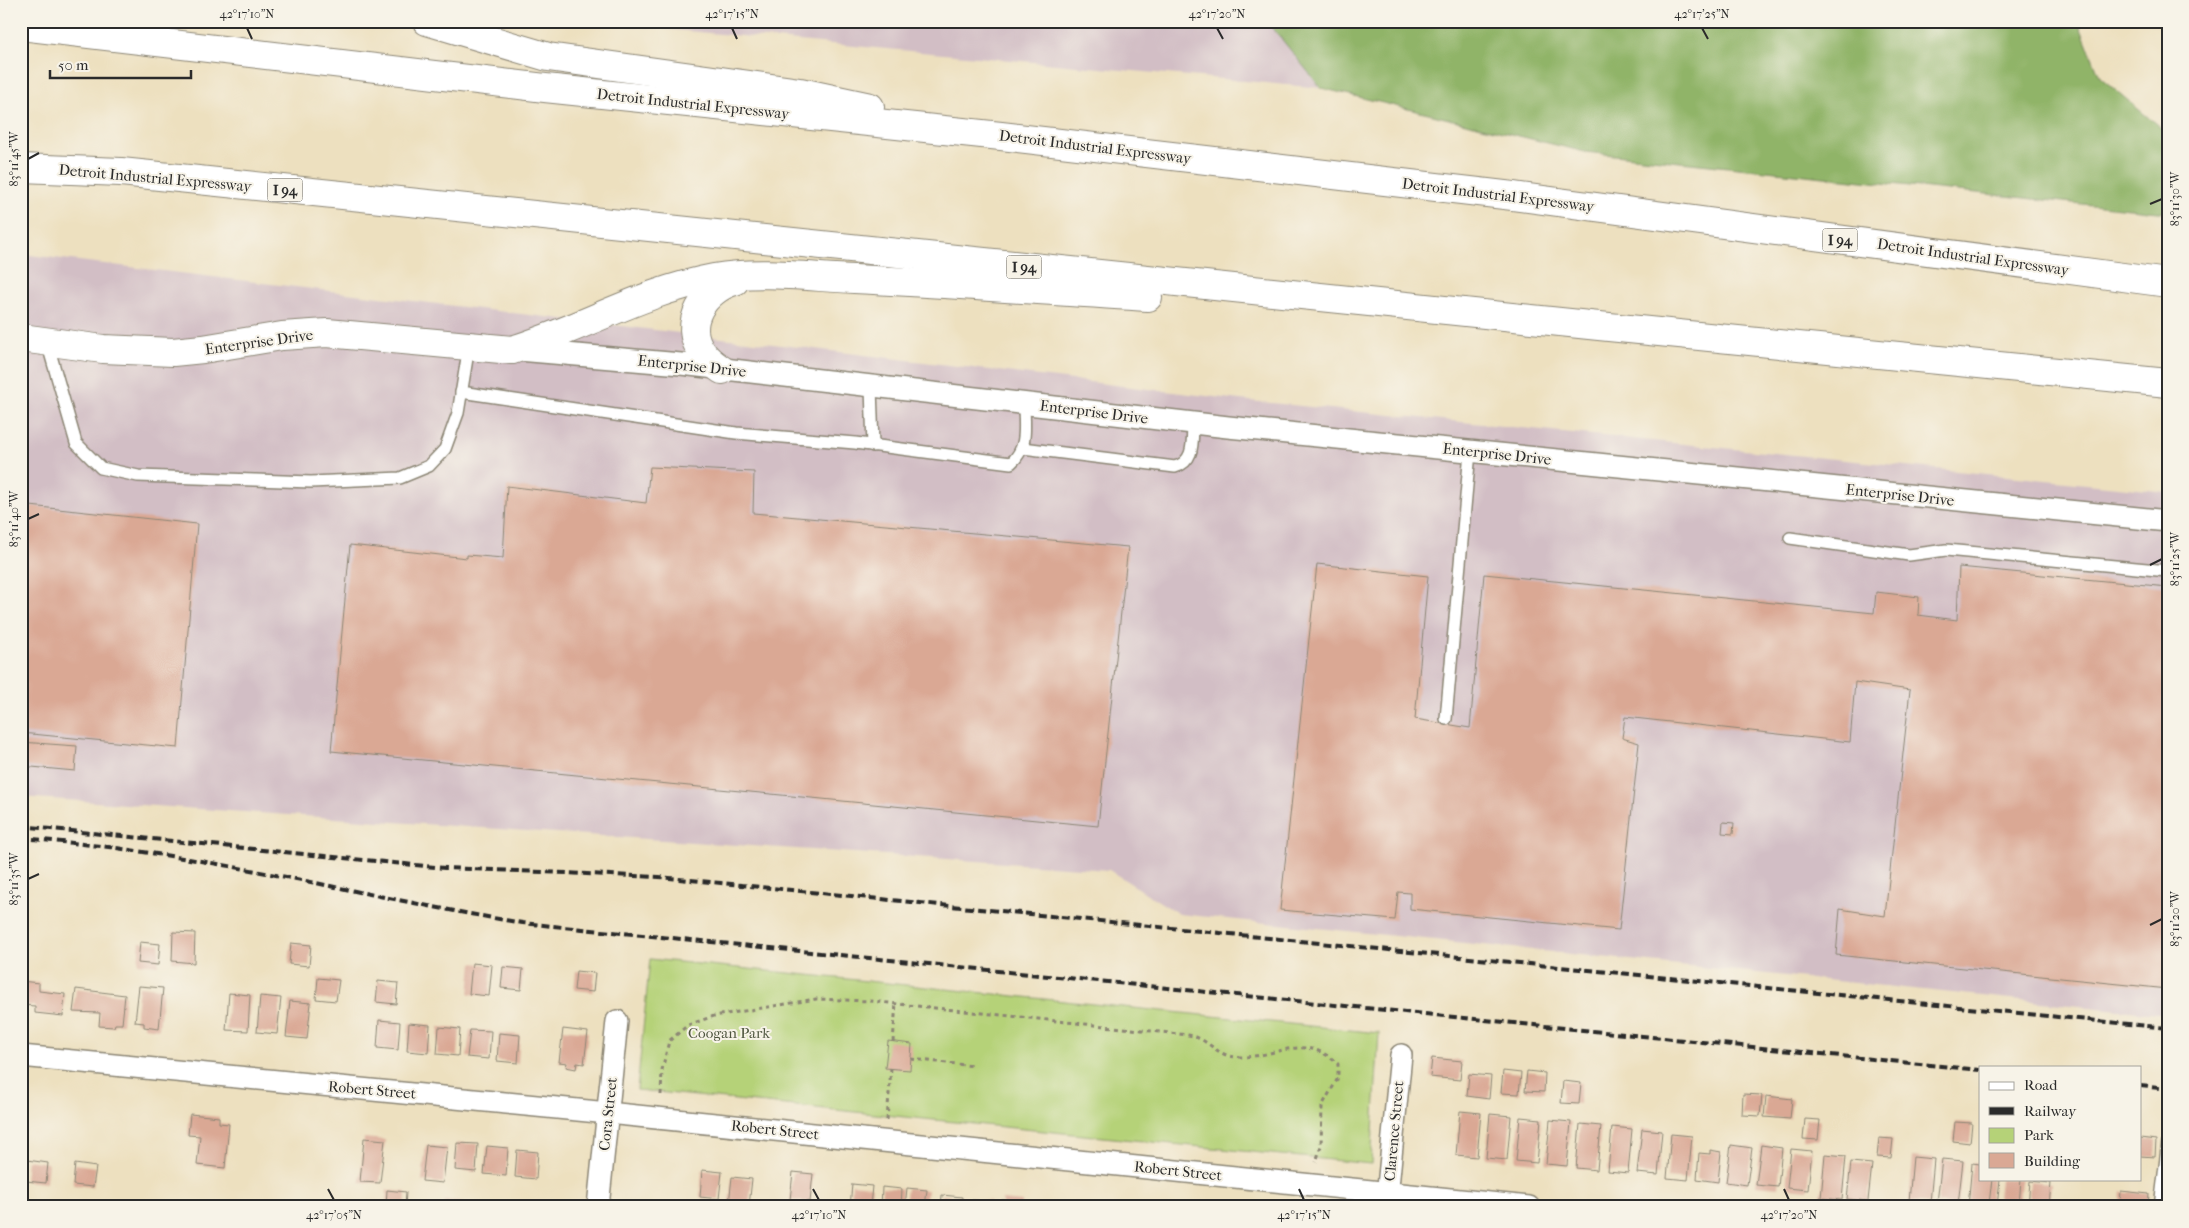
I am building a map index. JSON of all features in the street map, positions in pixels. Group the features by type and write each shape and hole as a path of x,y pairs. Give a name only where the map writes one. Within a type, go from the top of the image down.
{"main road":[{"path":"427,21 548,57 800,92 1001,136"},
{"name":"Detroit Industrial Expressway","path":"21,26 555,89 1001,136 1513,196 2168,283"},
{"name":"Detroit Industrial Expressway","path":"21,168 121,172 1598,326 2168,383"},
{"path":"722,370 707,359 697,344 694,325 696,316 702,302 716,290 729,282 758,274"},
{"path":"512,350 544,340 614,309 670,289 714,278 758,274 1598,326"},
{"name":"Enterprise Drive","path":"34,339 103,350 173,352 282,336 327,333 512,350"}],"street":[{"name":"Enterprise Drive","path":"512,350 681,364 1193,424 2168,521"},
{"name":"Cora Street","path":"598,1207 617,1021"},
{"name":"Clarence Street","path":"1387,1199 1401,1055"},
{"name":"Robert Street","path":"21,1056 608,1113 1387,1199 1529,1207"}],"lane":[{"path":"34,339 76,443 100,468 138,476 311,482 400,478 429,466 445,449 458,413 468,346"},
{"path":"871,387 873,446"},
{"path":"461,392 736,432 1011,463 1019,456 1023,448 1024,404"},
{"path":"1023,448 1175,467 1183,465 1190,457 1193,424"},
{"path":"1446,719 1470,452"},
{"path":"1790,538 1909,555 1946,550 2168,571"},
{"path":"2160,1207 2168,1141"}],"path":[{"path":"660,1095 662,1070 669,1041 688,1024 714,1016 816,999 896,1004 1180,1034 1198,1038 1216,1051 1234,1057 1258,1056 1301,1047 1326,1052 1338,1064 1338,1078 1322,1106 1321,1146 1316,1162"},
{"path":"893,1042 896,1004"},
{"path":"911,1059 974,1066"},
{"path":"887,1120 891,1068"}],"shaded area":[{"path":"576,21 1328,21 1321,88"},
{"path":"21,254 1240,400 2168,492 2168,1015 1179,914 1109,870 21,797"}],"green space":[{"path":"1267,21 2078,21 2100,77 2168,134 2168,213 1585,152 1321,88"},
{"name":"Coogan Park","path":"650,959 1379,1033 1371,1164 637,1090"}],"building":[{"path":"650,467 754,472 753,513 1128,547 1098,826 331,751 350,545 467,558 467,555 503,558 507,486 646,503"},
{"path":"21,505 197,524 178,748 21,733"},
{"path":"1317,564 1428,576 1415,719 1470,728 1484,574 1874,613 1876,592 1919,597 1918,615 1957,620 1959,567 2168,587 2168,989 1836,955 1840,909 1885,916 1910,690 1855,682 1850,742 1625,717 1622,738 1639,743 1619,930 1410,909 1410,893 1398,892 1395,920 1280,910"},
{"path":"21,742 77,746 75,771 21,766"},
{"path":"1723,822 1734,823 1733,834 1722,833"},
{"path":"173,932 195,933 194,963 172,961"},
{"path":"140,942 160,944 158,965 138,963"},
{"path":"291,943 311,945 309,966 289,964"},
{"path":"472,963 492,965 489,996 469,994"},
{"path":"503,967 523,969 521,990 501,988"},
{"path":"576,971 595,973 593,992 574,990"},
{"path":"318,978 339,980 336,1001 316,999"},
{"path":"21,981 39,983 39,991 65,994 63,1016 35,1013 35,1006 21,1005"},
{"path":"378,981 398,983 396,1004 376,1002"},
{"path":"139,986 163,988 159,1029 144,1027 144,1023 135,1022"},
{"path":"76,989 125,995 122,1024 115,1024 114,1027 99,1026 100,1013 73,1012"},
{"path":"229,993 250,995 248,1031 226,1030"},
{"path":"260,996 281,998 277,1034 257,1032"},
{"path":"290,1001 311,1003 307,1039 286,1037"},
{"path":"379,1020 400,1022 398,1050 377,1048"},
{"path":"409,1023 430,1025 428,1053 407,1051"},
{"path":"439,1027 460,1029 458,1056 437,1054"},
{"path":"563,1029 588,1032 584,1064 577,1063 576,1069 566,1067 567,1063 559,1062"},
{"path":"470,1030 491,1031 489,1059 467,1057"},
{"path":"499,1033 520,1035 518,1063 497,1061"},
{"path":"888,1041 912,1044 910,1070 885,1068"},
{"path":"1432,1058 1462,1061 1460,1080 1430,1077"},
{"path":"1503,1071 1521,1073 1519,1094 1501,1093"},
{"path":"1527,1071 1545,1073 1544,1092 1525,1091"},
{"path":"1469,1074 1491,1076 1489,1099 1467,1096"},
{"path":"1563,1081 1581,1083 1579,1104 1561,1103"},
{"path":"1743,1094 1762,1095 1760,1116 1742,1115"},
{"path":"1766,1096 1792,1099 1790,1119 1764,1117"},
{"path":"1460,1111 1481,1113 1477,1157 1456,1155"},
{"path":"190,1114 219,1117 219,1123 229,1124 225,1168 197,1165 200,1136 188,1135"},
{"path":"1490,1114 1511,1116 1507,1160 1486,1158"},
{"path":"1520,1117 1541,1119 1537,1163 1516,1161"},
{"path":"1805,1119 1820,1120 1818,1140 1803,1139"},
{"path":"1550,1120 1571,1122 1567,1166 1546,1164"},
{"path":"1955,1122 1972,1123 1970,1143 1953,1141"},
{"path":"1580,1124 1601,1126 1597,1170 1576,1168"},
{"path":"1612,1127 1632,1129 1628,1173 1608,1171"},
{"path":"1642,1129 1662,1131 1658,1175 1637,1173"},
{"path":"1671,1134 1692,1136 1688,1180 1667,1178"},
{"path":"364,1138 385,1140 380,1183 360,1182"},
{"path":"1879,1138 1893,1139 1891,1158 1877,1157"},
{"path":"2142,1138 2156,1140 2155,1157 2142,1156"},
{"path":"457,1143 478,1144 476,1172 455,1170"},
{"path":"426,1145 447,1147 443,1183 422,1181"},
{"path":"1731,1145 1752,1148 1747,1185 1726,1182"},
{"path":"1761,1145 1782,1148 1778,1187 1756,1185"},
{"path":"487,1146 508,1148 506,1176 484,1174"},
{"path":"1791,1149 1812,1151 1808,1190 1787,1188"},
{"path":"517,1150 538,1152 536,1179 515,1177"},
{"path":"1710,1150 1721,1152 1718,1182 1697,1179 1699,1153 1710,1154"},
{"path":"1825,1154 1846,1156 1842,1200 1821,1198"},
{"path":"1913,1157 1934,1159 1930,1203 1909,1201"},
{"path":"1942,1159 1963,1161 1958,1205 1937,1203"},
{"path":"27,1160 48,1163 46,1183 25,1181"},
{"path":"1851,1162 1872,1164 1868,1201 1847,1199"},
{"path":"1972,1163 1979,1164 1979,1180 1992,1180 1989,1204 1982,1203 1981,1207 1968,1207"},
{"path":"75,1164 96,1167 93,1187 73,1185"},
{"path":"702,1170 722,1172 719,1199 700,1197"},
{"path":"793,1172 813,1174 810,1202 790,1200"},
{"path":"732,1177 752,1179 749,1206 729,1204"},
{"path":"2000,1180 2021,1180 2019,1206 1997,1207"},
{"path":"2030,1181 2051,1183 2049,1207 2028,1207"},
{"path":"852,1184 872,1186 870,1207 850,1207"},
{"path":"882,1187 902,1189 901,1207 881,1207"},
{"path":"907,1188 927,1190 925,1207 905,1207"},
{"path":"387,1190 406,1192 405,1207 386,1207"},
{"path":"2121,1191 2149,1194 2148,1207 2120,1207"},
{"path":"942,1195 962,1197 961,1207 941,1207"},
{"path":"970,1200 990,1201 990,1207 969,1207"},
{"path":"1002,1200 1022,1202 1022,1207 1002,1207"},
{"path":"445,1201 464,1203 464,1207 444,1207"}],"railway":[{"path":"21,826 445,868 659,877 2168,1028"},
{"path":"21,838 118,848 197,860 523,923 1979,1070"},
{"path":"2142,1086 2168,1089"}]}
